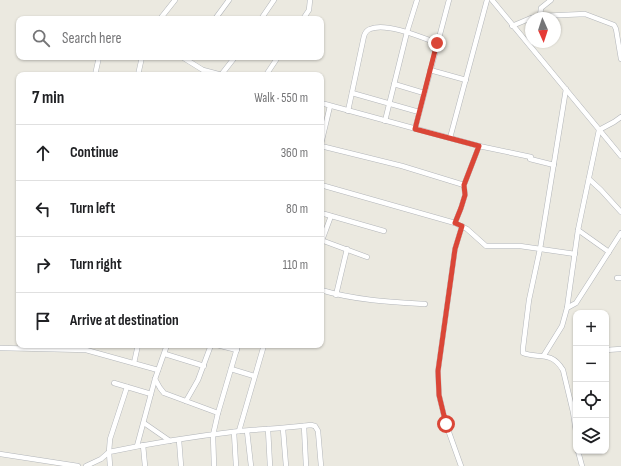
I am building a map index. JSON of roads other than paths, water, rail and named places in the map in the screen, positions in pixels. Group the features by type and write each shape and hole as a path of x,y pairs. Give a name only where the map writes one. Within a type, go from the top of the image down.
{"street":[{"path":"162,16 175,0"},
{"path":"217,16 229,0"},
{"path":"262,16 274,0"},
{"path":"305,16 309,10 310,0"},
{"path":"385,121 407,32 417,0"},
{"path":"415,129 449,0"},
{"path":"450,138 487,0"},
{"path":"492,0 621,156"},
{"path":"540,12 541,8 551,0"},
{"path":"561,15 585,14 614,25 621,59"},
{"path":"512,26 525,21"},
{"path":"348,111 366,31 370,28 378,27 407,32 437,43"},
{"path":"96,72 98,60"},
{"path":"139,72 141,60"},
{"path":"188,60 203,70 211,72"},
{"path":"224,72 233,60"},
{"path":"268,72 276,60"},
{"path":"430,70 466,80"},
{"path":"394,84 424,93"},
{"path":"566,90 540,249 529,300 523,352 526,354 544,355 556,361 563,370 574,418"},
{"path":"352,93 419,112"},
{"path":"324,104 554,165"},
{"path":"324,122 330,106"},
{"path":"599,130 621,117"},
{"path":"544,355 562,326 567,308 578,230 599,130"},
{"path":"324,146 402,166 464,185"},
{"path":"455,223 465,195 464,185 479,146"},
{"path":"614,148 621,148"},
{"path":"589,179 621,212"},
{"path":"324,186 455,223 475,235 486,246 520,246 575,254"},
{"path":"324,214 384,231"},
{"path":"324,234 331,216"},
{"path":"461,466 446,424 439,395 438,371 455,249 462,226"},
{"path":"578,230 609,252"},
{"path":"567,308 576,303 621,233"},
{"path":"324,242 367,257"},
{"path":"336,295 347,249"},
{"path":"324,291 336,295 383,301 425,304"},
{"path":"0,348 16,348"},
{"path":"89,348 158,370"},
{"path":"134,363 137,348"},
{"path":"137,446 155,379 166,348"},
{"path":"186,401 198,380 210,348"},
{"path":"214,466 213,435 218,412 238,348"},
{"path":"239,431 263,348"},
{"path":"609,350 621,349"},
{"path":"165,354 204,366"},
{"path":"231,369 254,376"},
{"path":"155,379 164,393 218,412"},
{"path":"114,383 151,394"},
{"path":"110,466 110,439 127,387"},
{"path":"144,423 170,442"},
{"path":"86,466 101,459 110,452 137,446 239,431 283,429 311,425 317,428 321,466"},
{"path":"304,426 306,466"},
{"path":"268,429 270,466"},
{"path":"283,429 286,466"},
{"path":"248,431 251,466"},
{"path":"234,432 236,466"},
{"path":"179,440 181,466"},
{"path":"144,445 145,466"},
{"path":"0,454 78,466"},
{"path":"579,454 582,466"}]}
